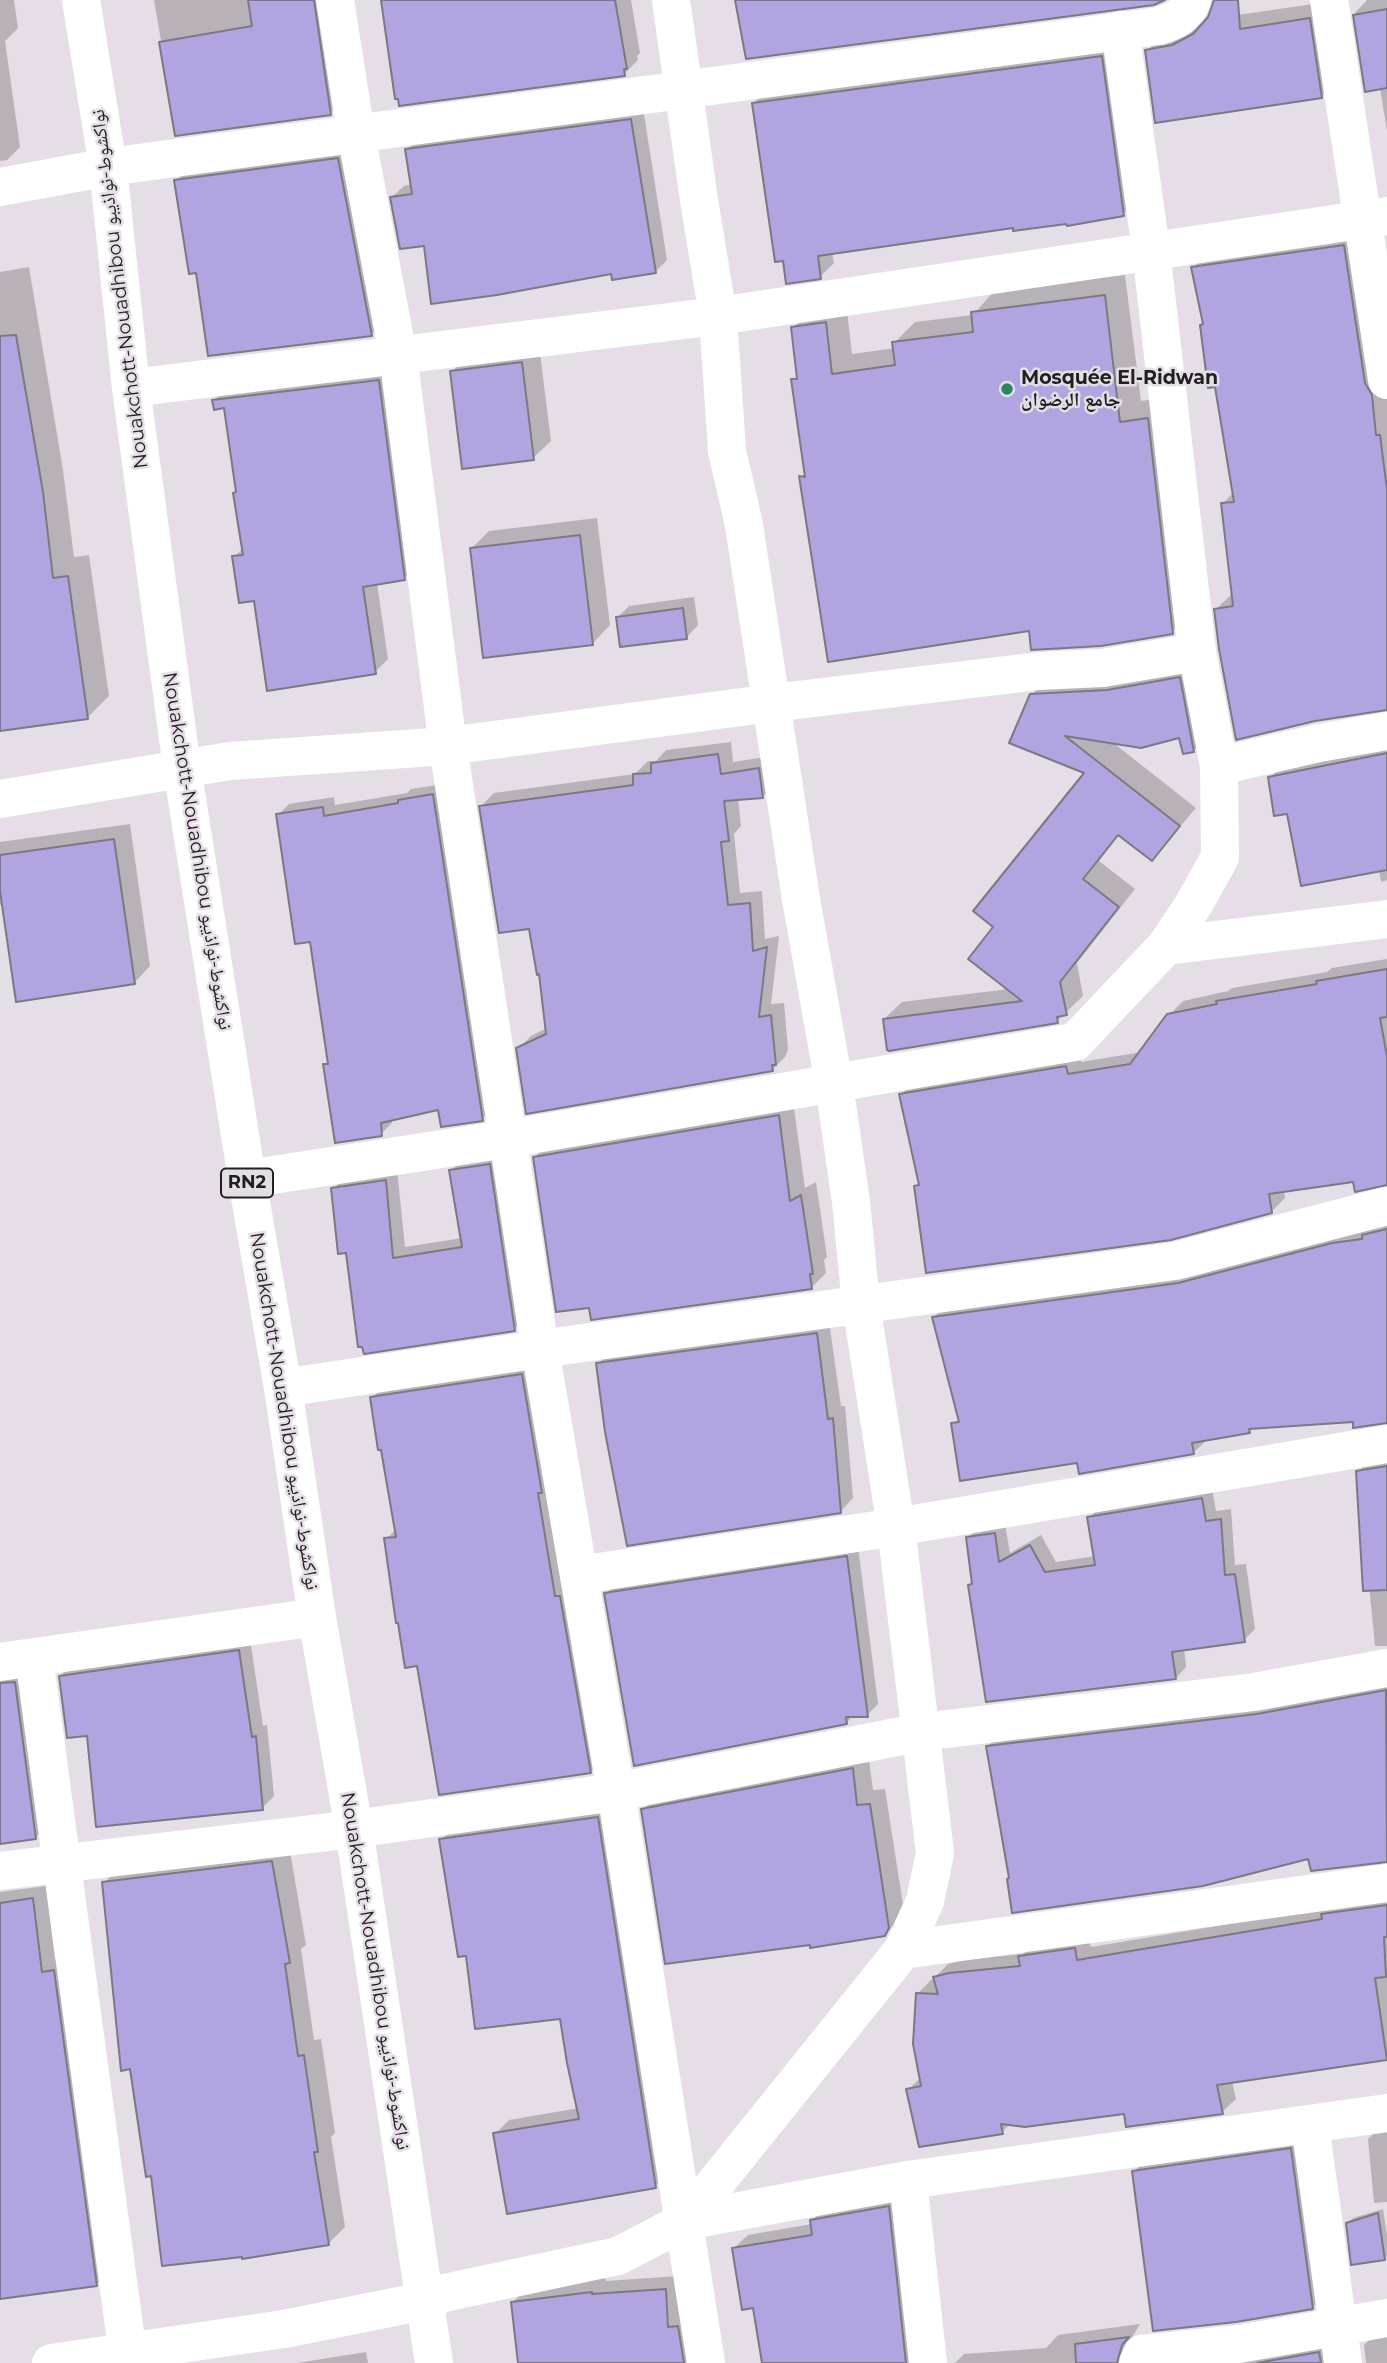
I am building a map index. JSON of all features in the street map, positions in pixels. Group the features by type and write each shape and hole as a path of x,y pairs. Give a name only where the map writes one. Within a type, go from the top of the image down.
{"main road":[{"name":"Nouakchott-Nouadhibou نواكشوط-نواذيبو","path":"81,0 108,167 131,388 183,768 317,1616 354,1829 434,2363"},
{"path":"335,0 356,134 398,355 449,746 507,1139 616,1792 706,2363"},
{"path":"671,0 718,316 727,451 744,525 801,900 834,1084 851,1202 861,1304 896,1527 935,1853 925,1901 903,1950 685,2221"},
{"path":"0,187 108,167 1158,26 1176,21 1188,9 1192,0"},
{"path":"1329,0 1375,217 1387,380"},
{"path":"247,1179 507,1139 1075,1042 1166,946 1194,904 1220,857 1219,766 1197,652 1151,250 1120,30"},
{"path":"131,388 718,316 1375,217"},
{"path":"0,799 230,761 449,746 1039,671 1103,668 1197,652"},
{"path":"1219,766 1319,743 1387,731"},
{"path":"1166,946 1387,919"},
{"path":"283,1388 540,1349 1175,1261 1387,1206"},
{"path":"579,1574 896,1527 1387,1444"},
{"path":"129,2357 62,1862 17,1660 317,1616"},
{"path":"0,1871 354,1829 616,1792 922,1731 1254,1692 1387,1668"},
{"path":"903,1950 1387,1883"},
{"path":"51,2363 129,2357 424,2301 444,2293 618,2256 685,2221 908,2180 1387,2113"},
{"path":"1310,2125 1343,2363"},
{"path":"908,2180 928,2363"},
{"path":"1138,2363 1142,2354 1239,2344 1387,2318"}],"building":[{"path":"248,0 314,0 331,115 175,136 159,42 252,26"},
{"path":"381,0 615,0 627,69 624,69 625,76 399,106 398,99 395,99"},
{"path":"735,0 1165,0 1154,5 746,59"},
{"path":"1214,0 1238,0 1240,29 1310,18 1322,98 1155,123 1145,50 1172,45 1193,34 1208,17"},
{"path":"1387,9 1387,88 1365,92 1353,15"},
{"path":"1102,56 1124,216 1067,226 1013,231 1013,228 818,256 821,279 786,284 783,261 775,262 752,103"},
{"path":"631,119 656,273 612,280 611,274 431,304 424,246 400,249 390,197 412,194 405,149"},
{"path":"338,158 372,336 208,356 196,273 189,274 174,180"},
{"path":"1344,245 1365,383 1372,395 1376,435 1380,435 1387,489 1387,710 1315,721 1236,740 1214,609 1233,606 1221,503 1234,502 1215,387 1208,388 1200,325 1203,324 1191,267"},
{"path":"1105,295 1120,422 1148,418 1173,634 1101,646 1031,650 1029,631 828,662 799,476 805,477 791,379 797,379 791,327 826,322 832,374 895,365 892,342 973,332 971,312"},
{"path":"16,335 43,492 53,578 68,576 88,719 0,731 0,336"},
{"path":"522,362 534,460 462,469 450,371"},
{"path":"379,380 405,580 363,587 376,674 267,691 254,601 239,603 232,556 243,555 233,493 236,492 224,408 214,410 212,400"},
{"path":"580,535 593,645 483,658 470,548"},
{"path":"683,608 687,639 620,647 616,617"},
{"path":"1180,677 1194,752 1183,754 1179,738 1141,748 1065,736 1180,826 1152,861 1118,835 1083,879 1119,907 1060,982 1067,1015 1057,1017 1058,1023 887,1050 883,1019 1022,1001 968,959 993,927 973,911 1084,773 1009,743 1030,694 1107,690"},
{"path":"1387,753 1387,870 1301,886 1287,814 1274,816 1268,777"},
{"path":"718,754 721,774 759,768 763,798 724,801 729,841 721,842 728,905 750,903 753,951 767,947 759,1017 771,1015 776,1065 772,1065 773,1071 526,1114 516,1048 546,1034 539,974 537,975 529,929 499,933 479,806 633,785 633,774 651,773 651,763"},
{"path":"433,794 483,1121 441,1127 438,1110 381,1123 382,1136 335,1143 323,1064 328,1064 310,942 295,944 276,814 323,807 324,816"},
{"path":"114,839 135,984 16,1002 0,891 0,855"},
{"path":"1387,969 1387,1017 1380,1018 1387,1056 1387,1185 1355,1192 1353,1182 1269,1194 1272,1213 1171,1240 926,1273 914,1186 919,1185 899,1094 1066,1066 1068,1074 1130,1064 1167,1014 1217,1004 1216,1001"},
{"path":"779,1115 790,1201 801,1195 813,1274 810,1274 812,1289 591,1320 589,1308 556,1312 533,1157"},
{"path":"490,1164 515,1331 364,1354 362,1347 358,1347 346,1253 338,1254 331,1188 386,1180 393,1258 462,1247 449,1170"},
{"path":"1387,1229 1387,1423 1353,1428 1353,1422 1249,1429 1250,1433 1192,1443 1194,1454 1079,1474 1077,1463 960,1481 951,1423 959,1422 932,1317 1178,1283 1332,1243 1362,1239 1362,1235"},
{"path":"817,1333 828,1419 833,1418 841,1513 627,1546 605,1432 596,1363"},
{"path":"522,1374 542,1493 538,1493 555,1596 560,1596 591,1773 439,1795 417,1666 405,1668 396,1623 384,1538 396,1537 370,1397"},
{"path":"1387,1466 1387,1590 1363,1591 1356,1471"},
{"path":"1202,1498 1206,1521 1221,1519 1225,1575 1235,1574 1245,1642 1172,1652 1176,1679 986,1702 968,1585 972,1584 966,1537 995,1533 999,1562 1030,1545 1045,1572 1095,1565 1087,1517"},
{"path":"847,1556 868,1717 846,1717 847,1724 634,1766 604,1593"},
{"path":"239,1650 252,1737 256,1736 263,1810 96,1827 87,1736 67,1738 59,1676"},
{"path":"15,1682 36,1839 0,1844 0,1683"},
{"path":"1386,1690 1387,1862 1311,1871 1308,1859 1203,1886 1012,1913 1009,1878 986,1746 1257,1714"},
{"path":"853,1768 857,1805 870,1804 889,1928 885,1936 810,1948 810,1945 665,1964 641,1809"},
{"path":"598,1817 656,2188 507,2214 493,2133 579,2119 560,2019 475,2029 466,1956 458,1957 439,1839"},
{"path":"272,1861 290,1963 285,1964 298,2056 304,2055 318,2152 314,2152 329,2245 242,2259 162,2266 151,2176 146,2177 130,2069 121,2071 102,1882"},
{"path":"33,1898 42,1972 54,1970 97,2286 0,2299 0,1903"},
{"path":"1387,1905 1387,1937 1384,1937 1386,1977 1375,1978 1387,2060 1217,2085 1223,2114 1126,2127 1124,2114 1025,2127 1001,2124 1003,2134 919,2147 906,2089 921,2086 913,2044 916,1993 938,1994 933,1977 1020,1966 1018,1956 1075,1948 1077,1960 1322,1919 1321,1914"},
{"path":"1291,2148 1313,2309 1236,2322 1153,2331 1132,2171"},
{"path":"889,2206 906,2363 762,2363 753,2308 742,2310 732,2248 812,2235 810,2220"},
{"path":"1378,2213 1385,2260 1351,2265 1346,2223"},
{"path":"666,2289 668,2327 678,2326 684,2363 518,2363 511,2302 592,2292"},
{"path":"1129,2337 1122,2345 1117,2363 1076,2363 1075,2344"},
{"path":"1319,2352 1321,2363 1257,2363"}],"place":[{"name":"Mosquée El-Ridwan جامع الرضوان","path":"1007,389"}]}
